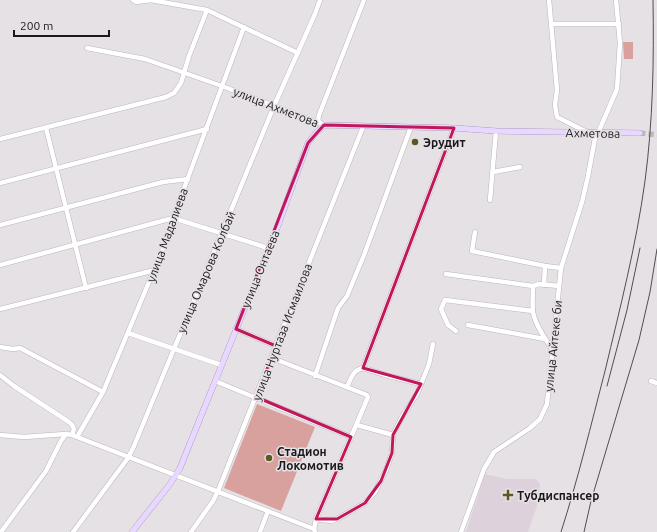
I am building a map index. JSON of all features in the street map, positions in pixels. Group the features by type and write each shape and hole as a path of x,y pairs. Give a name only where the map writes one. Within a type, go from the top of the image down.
{"main road":[{"name":"улица Ахметова","path":"324,125 454,128 496,131 546,131"},
{"name":"улица Онтаева","path":"132,532 176,476 186,455 308,143 324,125"},
{"name":"Ахметова","path":"546,131 640,134"}],"street":[{"path":"134,1 151,0 207,10 298,53"},
{"name":"улица Омарова Колбай","path":"73,532 128,458 274,106 320,0"},
{"path":"324,125 318,121 319,115 364,0"},
{"path":"549,0 557,90 555,105 557,117 588,133"},
{"name":"улица Айтеке би","path":"461,532 484,468 494,452 530,428 540,419 547,404 561,268 582,202 597,133 617,89 620,43 616,0"},
{"path":"0,139 166,97 174,92 181,83 189,56 207,10"},
{"path":"552,24 619,24"},
{"name":"улица Мадалиева","path":"75,436 103,392 155,270 244,27"},
{"name":"улица Ахметова","path":"87,48 144,59 222,86 324,125"},
{"name":"улица Нуртаза Исмаилова","path":"191,532 218,491 363,127"},
{"path":"315,376 338,308 347,296 364,255 412,127"},
{"path":"46,128 86,288"},
{"path":"363,368 454,128"},
{"path":"0,183 207,129"},
{"path":"490,200 496,131"},
{"path":"493,172 520,167"},
{"path":"0,225 163,182 188,179"},
{"path":"0,265 173,218 268,248"},
{"path":"475,232 472,251 561,268"},
{"path":"544,285 545,266"},
{"path":"0,307 86,288 155,270"},
{"path":"446,274 533,286 539,284 559,286"},
{"path":"533,286 533,311 545,339 552,349"},
{"path":"456,331 448,325 441,309 445,300 533,311"},
{"path":"468,325 545,339"},
{"path":"236,329 276,346"},
{"path":"128,333 221,365"},
{"path":"316,519 331,521 337,519 365,503 370,498 386,470 392,453 393,435 402,417 417,394 429,364 433,344"},
{"path":"0,347 13,349 20,348 103,392"},
{"path":"0,435 24,437 66,434 75,436 315,530 316,519 368,397 367,395 272,358"},
{"path":"347,387 355,371 363,368 421,384"},
{"path":"0,375 74,426 75,436"},
{"path":"215,381 351,437"},
{"path":"651,381 657,383"},
{"path":"357,424 393,435"},
{"path":"1,532 46,471 60,441 66,434"},
{"path":"260,532 268,511"}],"highlighted area":[{"path":"324,125 454,128 363,368 421,384 393,435 392,453 381,481 365,503 337,519 316,519 351,437 256,397 276,346 236,329 308,143"}],"shaded area":[{"path":"623,42 633,42 633,59 624,59"},
{"name":"Стадион Локомотив","path":"257,404 315,427 281,511 224,488"},
{"name":"Тубдиспансер","path":"485,474 507,479 536,479 540,484 537,506 528,532 466,532"}],"tunnel":[{"path":"640,133 657,135"}],"railway":[{"path":"561,532 579,472 605,371 637,229 648,158 653,68 653,0"},
{"path":"607,386 627,310 640,248"},
{"path":"584,532 591,501 639,340 650,292 657,249"}],"place":[{"name":"Эрудит","path":"415,142"},
{"name":"Стадион Локомотив","path":"269,458"},
{"name":"Тубдиспансер","path":"508,495"}]}
